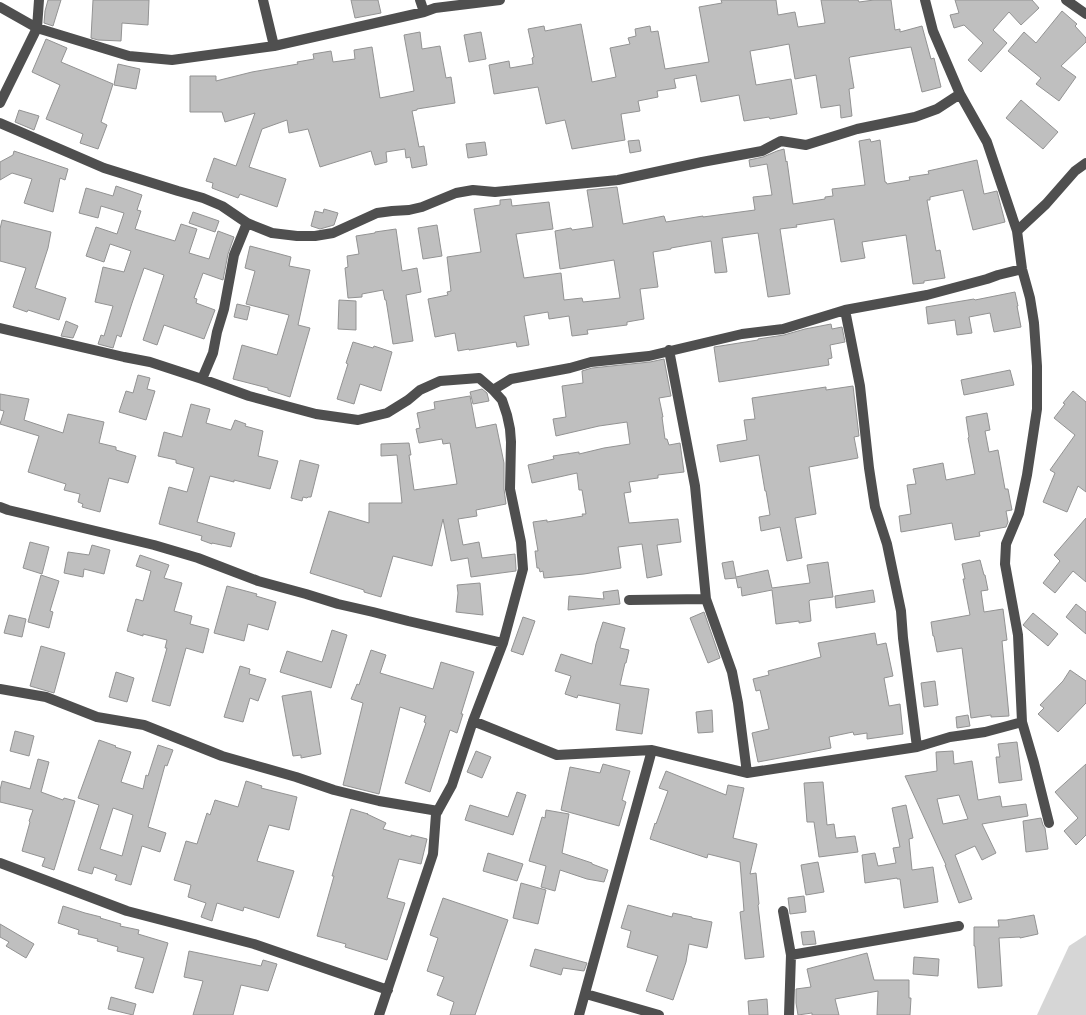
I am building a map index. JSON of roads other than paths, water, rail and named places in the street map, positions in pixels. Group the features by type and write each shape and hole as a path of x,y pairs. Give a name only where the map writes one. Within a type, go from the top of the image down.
{"street":[{"path":"0,103 37,28 39,0"},
{"path":"263,0 274,46"},
{"path":"420,0 424,12"},
{"path":"0,7 37,28 129,56 172,60 274,46 424,12 435,8 500,0"},
{"path":"925,0 932,31 960,94 987,142 1017,231 1022,269 1030,298 1034,323 1037,366 1037,409 1027,475 1019,513 1006,544 1005,564 1018,635 1022,722 1049,822"},
{"path":"1066,0 1086,14"},
{"path":"0,123 104,168 203,198 222,206 247,223 272,233 297,236 315,236 333,233 377,213 409,210 422,207 456,193 473,190 495,192 618,180 762,151 781,141 806,145 857,130 915,117 937,109 960,94"},
{"path":"1017,231 1046,204 1075,171 1086,163"},
{"path":"202,379 213,353 217,332 224,309 234,255 247,223"},
{"path":"493,390 511,379 570,368 590,362 649,356 669,350 742,334 783,328 845,310 927,295 1022,269"},
{"path":"845,310 860,386 875,507 887,544 901,611 917,747"},
{"path":"0,328 150,362 249,396 316,414 358,420 387,413 408,400 420,390 440,381 479,378 502,400 507,415 512,442 510,489 521,542 523,569 503,643 473,721 452,785 436,814 433,854 379,1015"},
{"path":"669,350 695,486 706,599 732,672 738,703 747,773"},
{"path":"0,507 154,545 198,558 258,581 338,604 503,643"},
{"path":"629,600 706,599"},
{"path":"0,690 46,697 97,717 144,725 222,756 296,777 334,790 379,801 438,811"},
{"path":"473,721 557,755 652,750 747,773 917,747 950,737 985,732 1022,722"},
{"path":"579,1015 652,750"},
{"path":"0,863 127,911 254,944 388,990"},
{"path":"784,911 791,956 789,1015"},
{"path":"791,956 959,926"},
{"path":"586,994 659,1015"}]}
